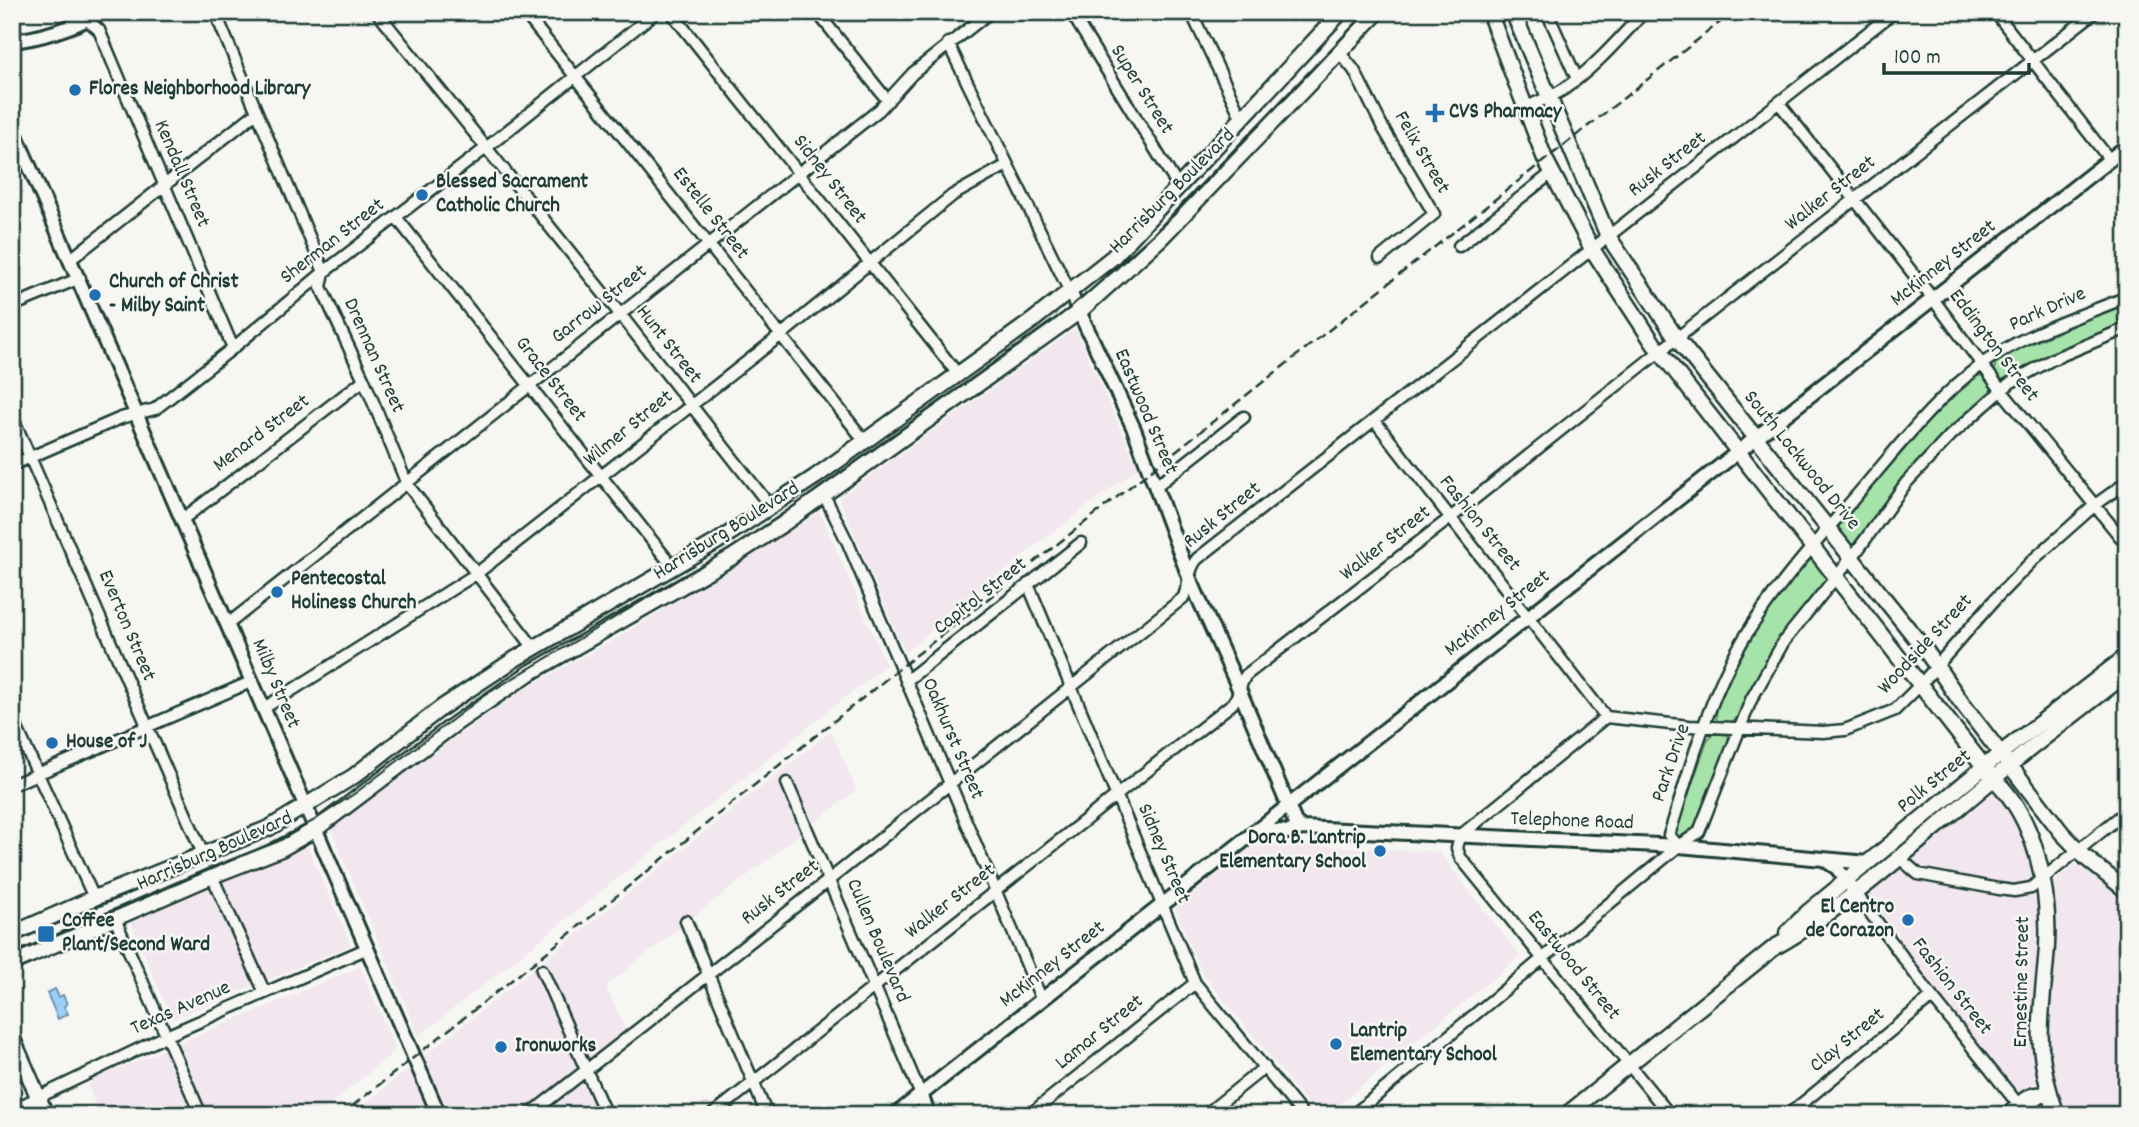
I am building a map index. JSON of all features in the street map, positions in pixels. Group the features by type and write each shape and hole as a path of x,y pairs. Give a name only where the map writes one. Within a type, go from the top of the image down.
{"main road":[{"name":"Harrisburg Boulevard","path":"12,934 269,828 307,807 354,776 442,708 534,648 718,541 815,477 1070,292 1113,257 1180,188 1340,12"},
{"name":"Harrisburg Boulevard","path":"12,963 281,849 316,829 455,724 528,674 731,558 824,495 1080,311 1161,239 1378,12"},
{"name":"South Lockwood Drive","path":"1489,12 1524,108 1553,172 1592,249 1659,352 1989,773"},
{"name":"South Lockwood Drive","path":"1513,12 1608,236 1676,339 1926,651 2077,850 2127,891"},
{"name":"Polk Street","path":"1566,1115 1775,947 1808,912 1850,887 2127,656"},
{"name":"Polk Street","path":"2006,759 2127,673"},
{"name":"Ernestine Street","path":"1989,773 2003,788 2026,825 2042,880 2047,921 2040,1017 2041,1051 2049,1093 2057,1115"},
{"name":"Polk Street","path":"1850,887 1868,863 1893,852"},
{"path":"12,1037 46,1115"}],"street":[{"path":"12,41 51,33 83,16 102,12"},
{"name":"Drennan Street","path":"215,12 324,272 321,287 364,380 407,484 534,648"},
{"name":"Hunt Street","path":"377,12 620,314 770,506"},
{"name":"Estelle Street","path":"524,12 864,440"},
{"name":"Sherman Street","path":"12,465 121,418 155,409 324,272 486,148 656,12"},
{"name":"Sidney Street","path":"671,12 957,373"},
{"path":"817,12 888,101"},
{"path":"970,12 977,22"},
{"name":"Garrow Street","path":"228,624 799,173 888,101 913,73 948,43 990,12"},
{"name":"Super Street","path":"1071,12 1180,188"},
{"path":"1191,12 1242,119"},
{"path":"1547,12 1577,79"},
{"path":"1524,108 1577,79 1644,12"},
{"name":"Rusk Street","path":"529,1115 1183,598 1188,589 1192,564 1197,559 1894,12"},
{"path":"1995,12 2109,159"},
{"name":"Walker Street","path":"712,1115 1232,704 1247,676 2095,12"},
{"name":"Kendall Street","path":"83,16 99,30 233,348"},
{"name":"Eastwood Street","path":"948,43 1080,311 1134,429 1189,577 1287,804"},
{"name":"Felix Street","path":"1339,52 1354,70 1434,214 1380,258"},
{"name":"Eddington Street","path":"1779,103 2001,390 2127,545"},
{"path":"12,306 76,269 165,185 256,113"},
{"name":"Milby Street","path":"12,126 439,1115"},
{"name":"McKinney Street","path":"895,1115 1287,804 2127,146"},
{"name":"Wilmer Street","path":"264,708 476,574 781,335 953,195 1007,165"},
{"path":"1459,246 1553,172"},
{"name":"Grace Street","path":"396,218 673,567"},
{"name":"Park Drive","path":"1679,846 1670,835 1671,829 1720,686 1742,641 1782,584 1938,403 1982,364 2012,346 2127,297"},
{"path":"1353,1115 1699,832 1738,729 1765,672 1784,640 1852,558 1929,457 2001,390 2053,359 2127,328"},
{"name":"Menard Street","path":"183,519 364,380"},
{"name":"Everton Street","path":"12,416 203,854"},
{"path":"1156,486 1244,417"},
{"name":"Fashion Street","path":"1375,421 1606,717"},
{"name":"Woodside Street","path":"1606,717 1704,727 1803,732 1844,730 1895,710 2034,559 2095,505 2127,482"},
{"name":"Oakhurst Street","path":"824,495 848,543 1041,998"},
{"name":"Capitol Street","path":"906,681 1081,543"},
{"name":"Sidney Street","path":"1028,584 1195,982 1303,1115"},
{"path":"12,785 253,681"},
{"path":"12,717 94,898"},
{"path":"1460,836 1606,717"},
{"name":"Cullen Boulevard","path":"787,783 929,1115"},
{"path":"1287,804 1295,822 1301,828"},
{"path":"1893,852 1918,874 2014,891 2031,888 2127,811"},
{"name":"Telephone Road","path":"1257,829 1288,832 1301,828 1679,846 1868,863"},
{"name":"Eastwood Street","path":"1460,836 1457,848 1460,857 1670,1115"},
{"path":"1825,860 1837,868 1850,887"},
{"path":"212,876 265,993"},
{"name":"Fashion Street","path":"1850,887 1932,997 2018,1104"},
{"path":"115,919 201,1115"},
{"path":"686,921 767,1115"},
{"name":"Texas Avenue","path":"12,1110 166,1035 368,948"},
{"path":"542,970 606,1115"},
{"name":"Lamar Street","path":"1030,1115 1195,982"},
{"name":"Clay Street","path":"1788,1115 1932,997"},
{"path":"1205,1115 1265,1067"},
{"path":"2005,1115 2018,1104 2025,1107 2049,1093"}],"shaded area":[{"path":"1075,329 1138,468 1033,547 905,652 839,498"},
{"path":"820,512 886,665 419,1036 334,837 332,829 335,824 522,690 621,636"},
{"path":"831,731 856,790 606,986 627,1034 581,1068 602,1115 449,1115 425,1060 412,1071 431,1115 351,1115"},
{"path":"1993,792 2000,797 2019,830 2031,865 2038,911 2032,1032 2037,1081 2019,1095 1893,942 1900,936 1867,894 1869,888 1985,795"},
{"path":"305,841 351,945 172,1019 130,920"},
{"name":"Lantrip Elementary School","path":"1268,843 1439,852 1520,956 1326,1115 1317,1115 1202,973 1175,908 1249,850"},
{"path":"2075,864 2127,903 2127,1115 2064,1115 2050,1060 2048,1024 2055,917 2051,885"},
{"path":"360,967 396,1050 317,1115 100,1115 88,1086 94,1079"}],"green space":[{"path":"2127,302 2127,321 2039,360 2007,380 2001,379 1995,372 1995,364 2019,349"},
{"path":"1982,375 1992,385 1990,393 1937,443 1851,547 1837,530 1838,527 1925,425 1944,405"},
{"path":"1813,558 1828,577 1779,644 1738,717 1730,723 1717,721 1717,707 1736,662 1786,587"},
{"path":"1714,733 1728,735 1728,743 1691,835 1684,841 1676,840 1674,834 1708,739"}],"water":[{"path":"55,989 59,997 63,995 68,1014 58,1019 47,993"}],"tram line":[{"path":"12,955 267,845 313,821 354,794 485,695 741,542 820,488 1052,322 1115,270 1174,215 1367,12"},
{"path":"12,943 192,867"}],"railway":[{"path":"341,1115 900,668 1733,12"}],"place":[{"name":"Flores Neighborhood Library","path":"75,90"},
{"name":"CVS Pharmacy","path":"1435,113"},
{"name":"Blessed Sacrament Catholic Church","path":"422,195"},
{"name":"Church of Christ - Milby Saint","path":"95,295"},
{"name":"Pentecostal Holiness Church","path":"277,592"},
{"name":"House of J","path":"52,743"},
{"name":"Dora B. Lantrip Elementary School","path":"1380,851"},
{"name":"El Centro de Corazon","path":"1908,920"},
{"name":"Coffee Plant/Second Ward","path":"46,934"},
{"name":"Lantrip Elementary School","path":"1336,1044"},
{"name":"Ironworks","path":"501,1047"}]}
